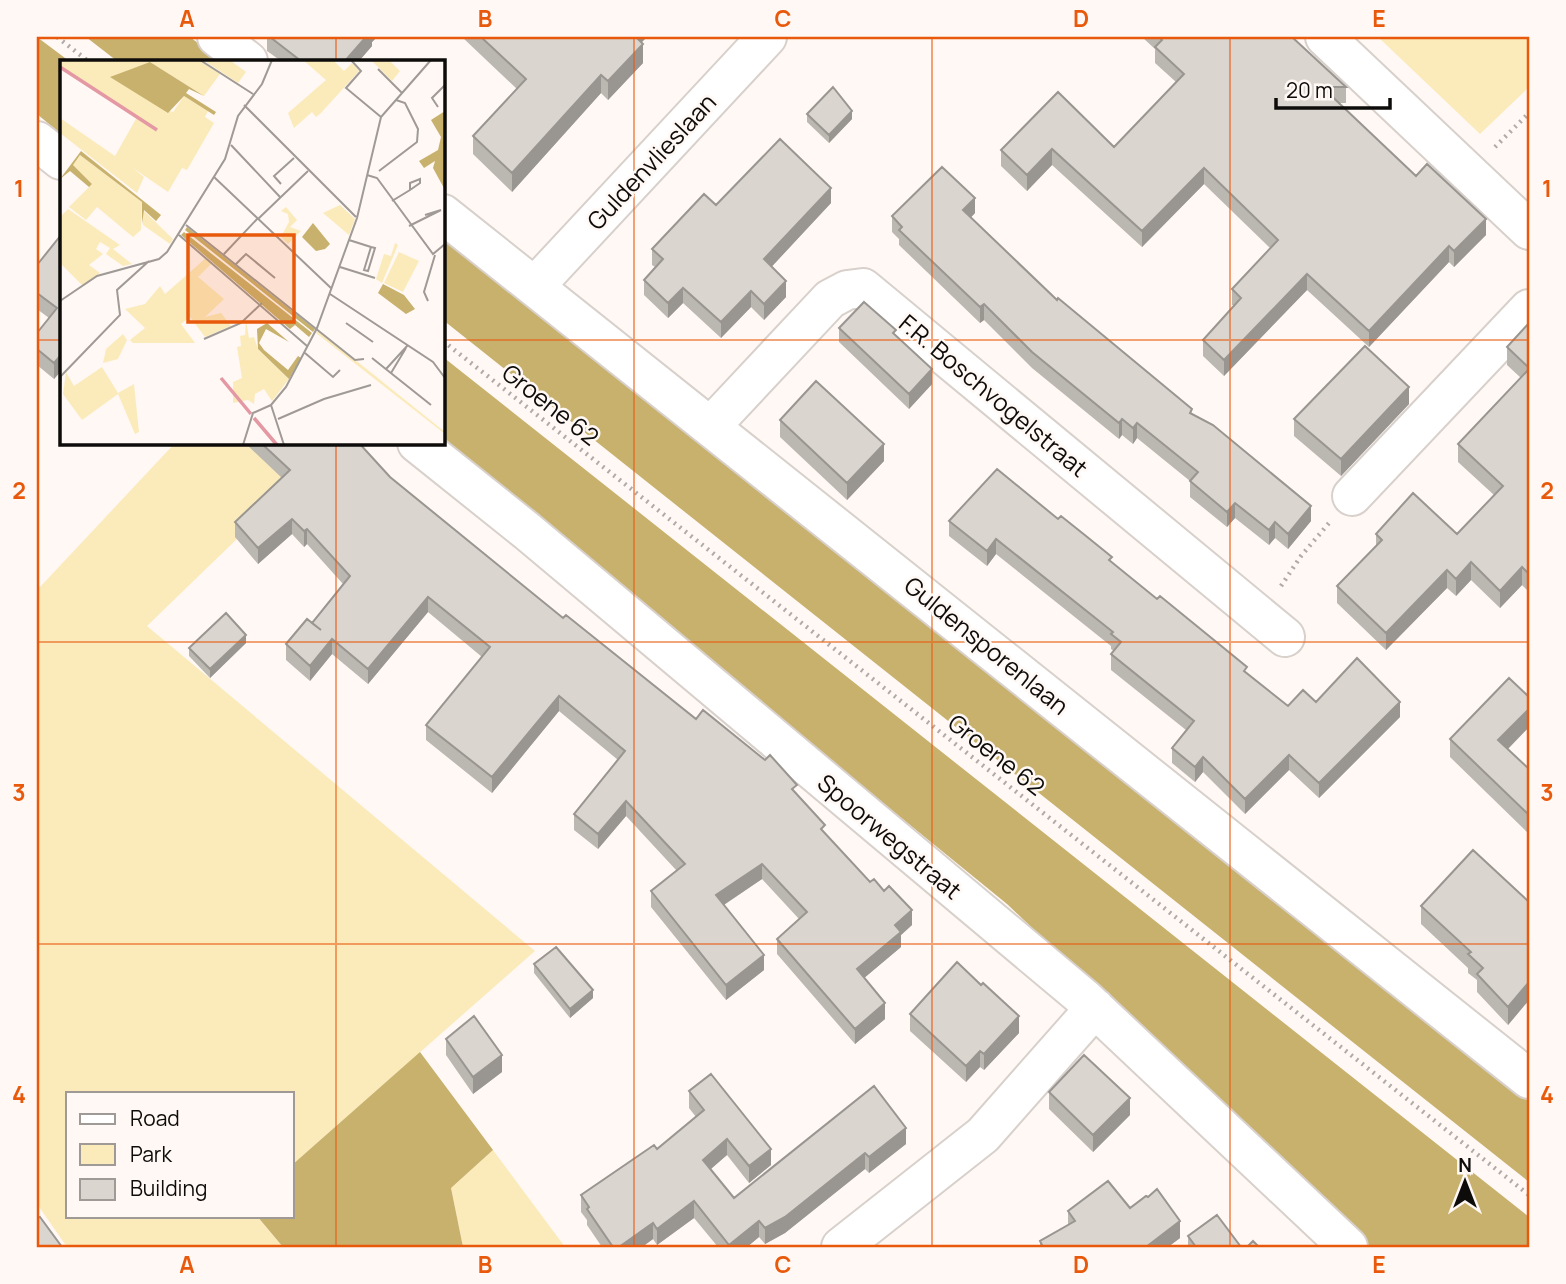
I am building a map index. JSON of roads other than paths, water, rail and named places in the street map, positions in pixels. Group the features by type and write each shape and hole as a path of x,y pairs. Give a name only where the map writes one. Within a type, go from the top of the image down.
{"street":[{"path":"216,37 247,60"},
{"name":"Guldenvlieslaan","path":"535,286 768,37"},
{"path":"1325,37 1529,230"},
{"path":"37,141 60,159"},
{"name":"Guldensporenlaan","path":"444,215 1529,1079"},
{"name":"F.R. Boschvogelstraat","path":"711,426 830,299 847,290 863,288 1273,626"},
{"path":"1352,496 1529,309"},
{"name":"Spoorwegstraat","path":"417,444 527,531 1095,1008 1348,1247"},
{"path":"841,1247 983,1135 1095,1008"}]}
